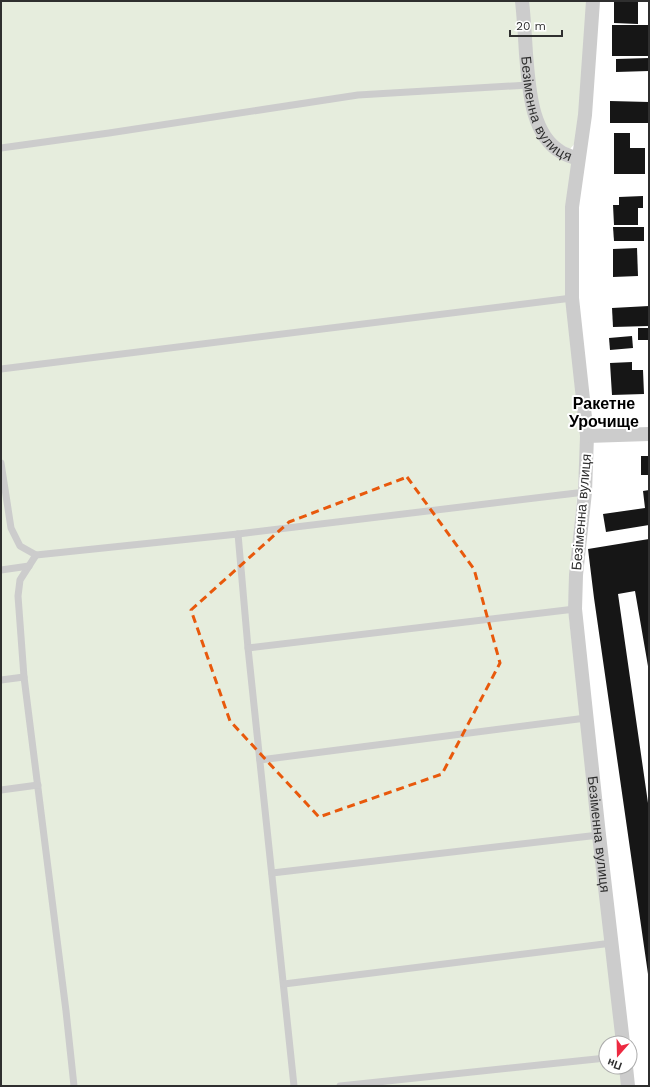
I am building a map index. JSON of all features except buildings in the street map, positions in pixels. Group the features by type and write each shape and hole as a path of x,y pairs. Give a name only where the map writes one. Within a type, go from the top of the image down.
{"street":[{"name":"Безіменна вулиця","path":"522,1 529,85 533,111 540,128 550,142 561,152 578,159 572,207 572,298 587,436 585,492 576,574 575,609 622,1035"},
{"path":"578,159 585,115 593,1"},
{"path":"587,436 649,434"},
{"path":"627,1075 628,1086"}],"lane":[{"path":"1,148 358,95 529,85"},
{"path":"1,370 572,298"},
{"path":"1,463 11,528 20,546 36,555 238,534 585,492"},
{"path":"238,534 248,648 294,1086"},
{"path":"36,555 20,580 18,596 24,677 74,1086"},
{"path":"1,570 28,566"},
{"path":"248,648 575,609"},
{"path":"1,680 24,677"},
{"path":"260,760 586,718"},
{"path":"1,790 38,785"},
{"path":"272,873 599,836"},
{"path":"284,984 612,943"},
{"path":"340,1086 598,1059"}],"highlighted area":[{"path":"407,477 474,569 500,663 442,774 319,817 230,721 191,610 289,522"}],"green space":[{"path":"1,1 517,1 531,111 573,163 582,438 568,608 618,1035 598,1035 598,1075 623,1075 624,1086 1,1086"},
{"path":"526,1 587,1 577,141 570,149 552,140 536,110"}],"district":[{"name":"Ракетне Урочище","path":"604,412"}]}
